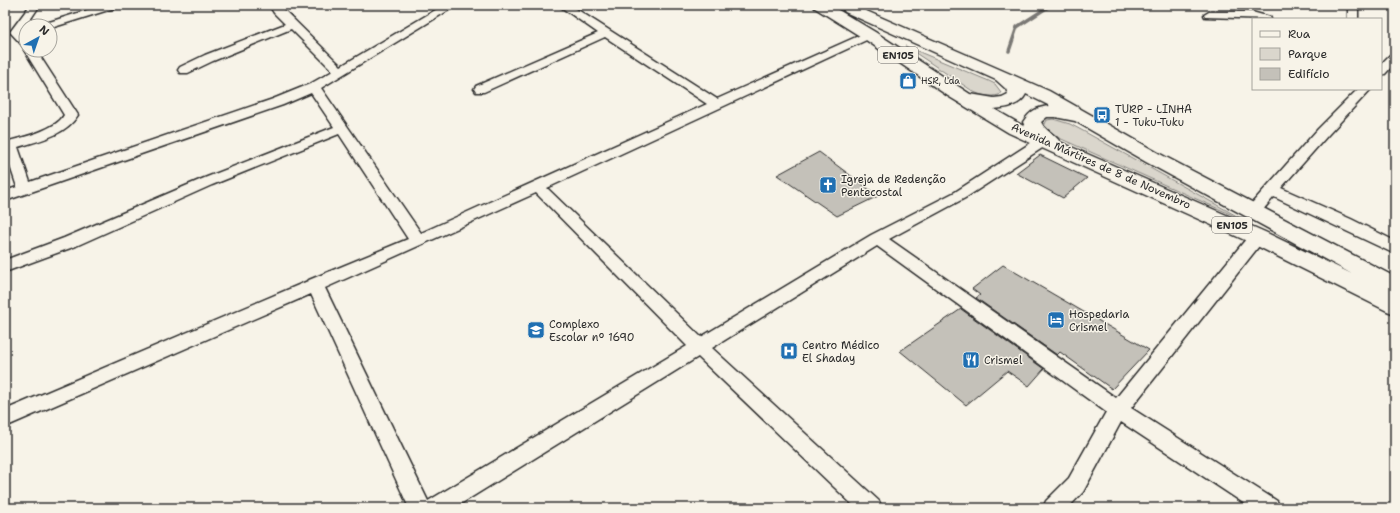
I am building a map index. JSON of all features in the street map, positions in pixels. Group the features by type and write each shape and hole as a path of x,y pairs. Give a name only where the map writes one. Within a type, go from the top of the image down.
{"main road":[{"name":"Avenida Mártires de 8 de Novembro","path":"820,5 869,35 994,118 1042,142 1257,236 1395,305"},
{"name":"EN105","path":"842,5 1043,95 1153,158 1395,287"},
{"path":"954,92 992,104 1010,101 1015,98 1017,94 1014,86 1000,75"},
{"path":"1067,152 1039,133 1032,122 1035,116 1048,111 1060,112 1094,123"}],"street":[{"path":"26,18 33,8 33,5"},
{"path":"58,22 114,5"},
{"path":"274,5 278,11 340,71"},
{"path":"5,196 278,102 314,87 452,5"},
{"path":"563,5 717,105"},
{"path":"1353,5 1353,18"},
{"path":"1209,15 1252,15 1262,18"},
{"path":"184,70 209,58 292,25"},
{"path":"480,89 606,33"},
{"path":"5,419 315,284 418,241 869,35"},
{"path":"5,36 18,37"},
{"path":"1382,70 1395,56"},
{"path":"25,189 8,146 59,128 70,119 71,115 35,58"},
{"path":"314,87 418,241"},
{"path":"1252,212 1359,90"},
{"path":"5,266 70,242 207,182 343,128"},
{"path":"435,508 877,239 960,195 1042,142"},
{"path":"537,186 699,346 871,508"},
{"path":"1272,190 1346,223 1395,248"},
{"path":"1054,508 1076,485 1118,410 1257,236"},
{"path":"877,239 1118,410 1269,508"},
{"path":"315,284 420,508"}],"green space":[{"path":"905,46 989,81 995,84 1001,92 999,95 989,96 974,92"},
{"path":"1053,119 1070,124 1246,221 1059,138 1044,126 1047,120"}],"building":[{"name":"Igreja de Redenção Pentecostal","path":"819,152 878,196 837,216 777,175"},
{"path":"1040,155 1087,178 1063,198 1016,173"},
{"name":"Hospedaria Crismel","path":"1003,265 1149,350 1112,389 1060,352 1057,355 976,298 980,295 972,289"},
{"name":"Crismel","path":"961,309 1044,369 1029,386 1007,371 966,405 900,351"}],"waterway":[{"path":"1009,51 1017,27 1051,5"}],"place":[{"name":"HSR, Lda","path":"908,81"},
{"name":"TURP - LINHA 1 - Tuku-Tuku","path":"1102,115"},
{"name":"Igreja de Redenção Pentecostal","path":"828,185"},
{"name":"Hospedaria Crismel","path":"1056,320"},
{"name":"Complexo Escolar nº 1690","path":"536,330"},
{"name":"Centro Médico El Shaday","path":"789,351"},
{"name":"Crismel","path":"971,360"}]}
